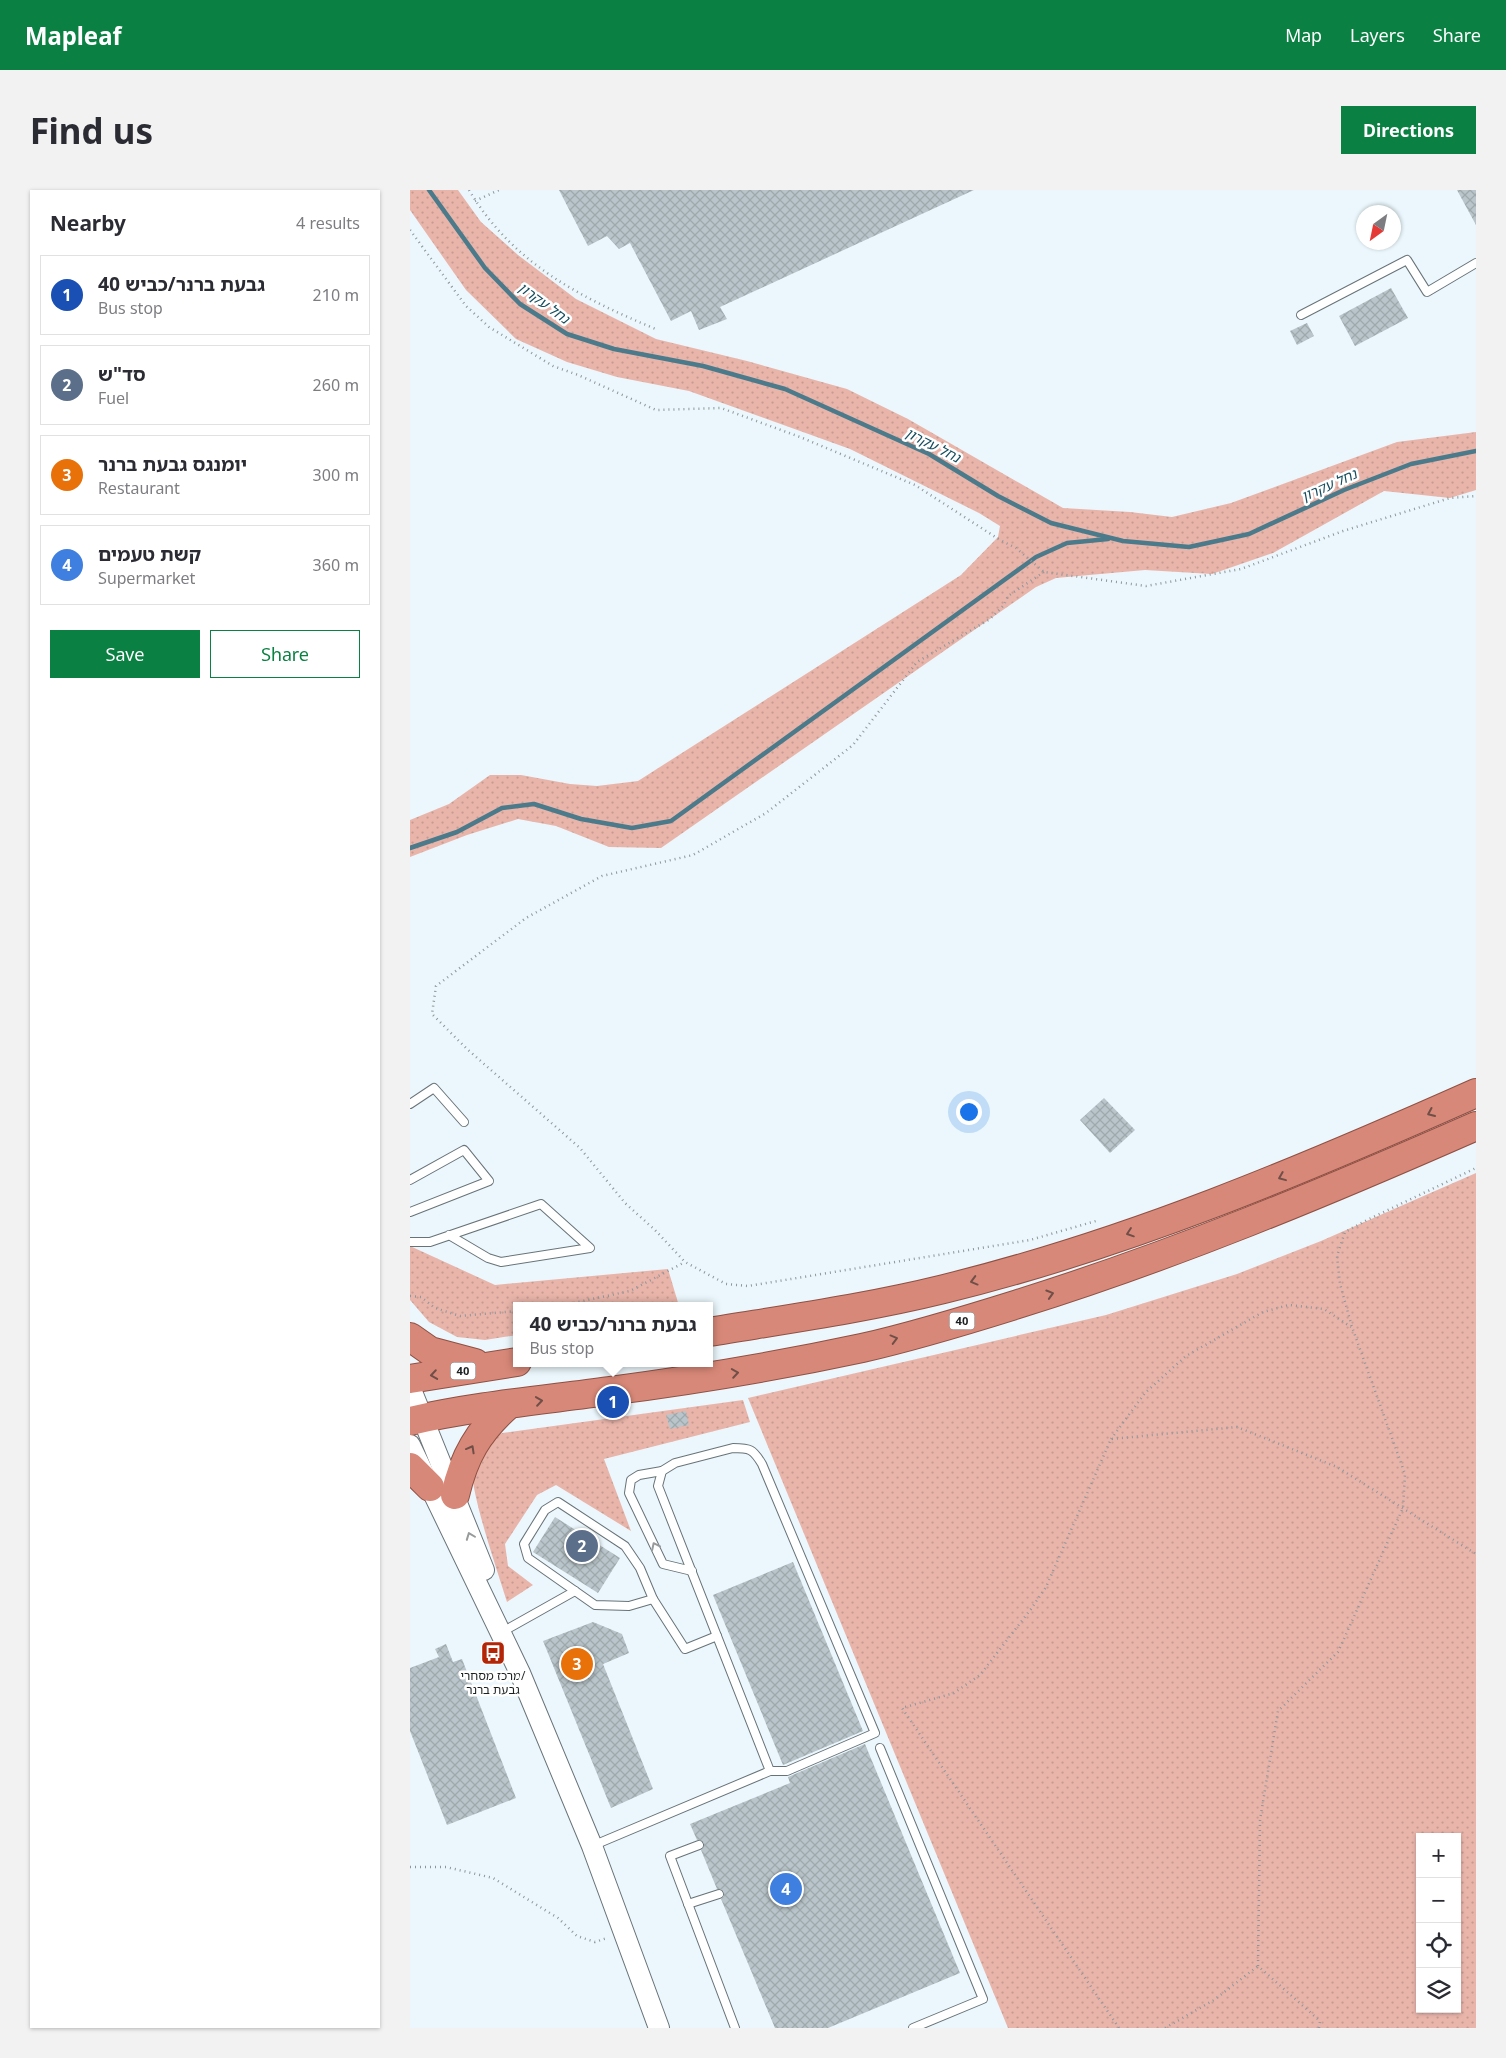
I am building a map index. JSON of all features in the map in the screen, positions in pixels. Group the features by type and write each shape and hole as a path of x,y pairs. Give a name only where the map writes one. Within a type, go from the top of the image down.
{"highway":[{"path":"713,1331 830,1313 944,1289 1054,1258 1181,1216 1262,1185 1476,1093"},
{"name":"40","path":"416,1420 765,1368 866,1347 966,1320 1076,1286 1204,1240 1316,1196 1476,1126"},
{"path":"410,1337 430,1352 443,1356 479,1364 509,1364"},
{"name":"40","path":"410,1379 509,1364"},
{"path":"410,1467 442,1491 460,1474 471,1446 490,1422 508,1405"}],"street":[{"path":"410,1387 416,1420 442,1491 592,1846 659,2028"},
{"path":"410,1445 442,1491"},
{"path":"630,1951 646,2028"}],"lane":[{"path":"1301,315 1407,260 1426,292 1476,263"},
{"path":"410,1104 434,1088 464,1122"},
{"path":"410,1180 464,1150 489,1181 410,1212"},
{"path":"410,1242 430,1242 450,1235 541,1204 590,1248 501,1262 488,1258 450,1235"},
{"path":"592,1846 770,1771 787,1771 875,1733 762,1464 756,1453 748,1448 733,1448 675,1463 662,1471 639,1475 631,1480 629,1493 663,1564 692,1571"},
{"path":"662,1471 658,1486 770,1771"},
{"path":"653,1599 629,1606 595,1605 528,1558 524,1544 545,1510 558,1502 625,1546 640,1568 653,1599 685,1648 717,1636"},
{"path":"502,1632 575,1591"},
{"path":"880,1748 983,1999 913,2028"},
{"path":"699,1845 670,1856 735,2028"},
{"path":"688,1904 719,1894"}],"path":[{"path":"469,190 495,228 527,259 574,292 658,330"},
{"path":"475,201 499,190"},
{"path":"410,230 466,306 489,326 553,366 578,375 656,410 721,408 817,444 915,486 1000,540 1016,548 1044,572 1146,586 1241,569 1343,531 1450,498 1476,496"},
{"path":"1044,572 1008,596 1004,605 990,619 917,662 853,745 766,813 693,856 602,876 526,918 436,986 432,1014 468,1049 580,1148 625,1203 656,1230 685,1262 726,1284 748,1286 1030,1240 1105,1219"},
{"path":"1319,2028 1320,2021 1258,1966 1260,1820 1278,1711 1338,1652 1403,1508 1405,1474 1352,1327 1340,1284 1337,1256 1345,1232 1476,1168"},
{"path":"578,1302 630,1291 685,1262"},
{"path":"410,1296 421,1298 435,1308 460,1316 513,1311"},
{"path":"1119,2028 902,1708 954,1693 980,1675 1046,1587 1111,1439 1145,1394 1186,1356 1263,1312 1289,1305 1324,1309 1352,1327"},
{"path":"1111,1439 1237,1427 1337,1467 1476,1554"},
{"path":"410,1866 446,1867 493,1878 558,1918 577,1936 595,1942 623,1932"},
{"path":"1165,2028 1214,2000 1258,1966"}],"shaded area":[{"path":"410,190 458,190 481,222 518,255 576,299 656,339 747,361 847,389 908,419 1063,508 1130,512 1172,517 1231,503 1397,442 1476,432 1476,490 1450,498 1384,491 1273,553 1212,574 1145,570 1056,578 1036,587 661,848 609,847 556,826 518,819 467,835 410,857 410,820 449,804 490,775 521,775 570,784 597,786 638,781 961,575 998,537 1000,526 979,513 850,449 689,391 617,377 567,362 516,339 466,290 410,210"},
{"path":"1476,1173 1476,2028 1008,2028 748,1398 1106,1315 1237,1274 1321,1241"},
{"path":"410,1246 495,1285 668,1269 678,1302 513,1302 513,1336 485,1340 457,1337 429,1322 410,1300"},
{"path":"743,1400 750,1422 604,1459 631,1531 556,1485 537,1495 505,1544 508,1566 533,1585 507,1602 479,1509 472,1473 475,1458 489,1442 502,1433"}],"building":[{"path":"559,190 974,190 720,307 727,319 699,330 691,311 671,321 630,243 619,249 607,236 588,246"},
{"path":"1457,190 1476,190 1476,225"},
{"path":"1391,288 1408,318 1355,346 1339,316"},
{"path":"1307,323 1314,336 1297,345 1290,331"},
{"path":"1104,1098 1135,1130 1110,1153 1080,1120"},
{"path":"686,1411 689,1425 670,1429 666,1415"},
{"path":"555,1517 620,1558 598,1593 533,1552"},
{"path":"793,1562 863,1731 783,1765 713,1595"},
{"path":"593,1622 622,1634 629,1653 603,1664 653,1789 611,1808 543,1641"},
{"path":"446,1644 453,1662 462,1659 516,1798 447,1825 410,1731 410,1668 439,1657 435,1649"},
{"path":"865,1744 960,1973 828,2028 775,2028 721,1899 724,1896 724,1892 721,1889 717,1889 701,1850 704,1843 697,1840 690,1824 790,1783 788,1777"}],"waterway":[{"name":"נחל עקרון","path":"429,190 485,268 520,304 567,334 614,349 703,366 785,389 929,454 998,496 1051,523 1123,541 1189,547 1249,534 1344,490 1411,464 1476,451"},
{"path":"410,848 457,832 502,808 534,804 581,819 632,828 671,821 1036,557 1067,543 1108,539"}],"place":[{"name":"גבעת ברנר/כביש 40","path":"613,1402"},
{"name":"סד\"ש","path":"582,1546"},
{"name":"מרכז מסחרי/ גבעת ברנר","path":"493,1653"},
{"name":"יומנגס גבעת ברנר","path":"577,1664"},
{"name":"קשת טעמים","path":"786,1889"}]}
